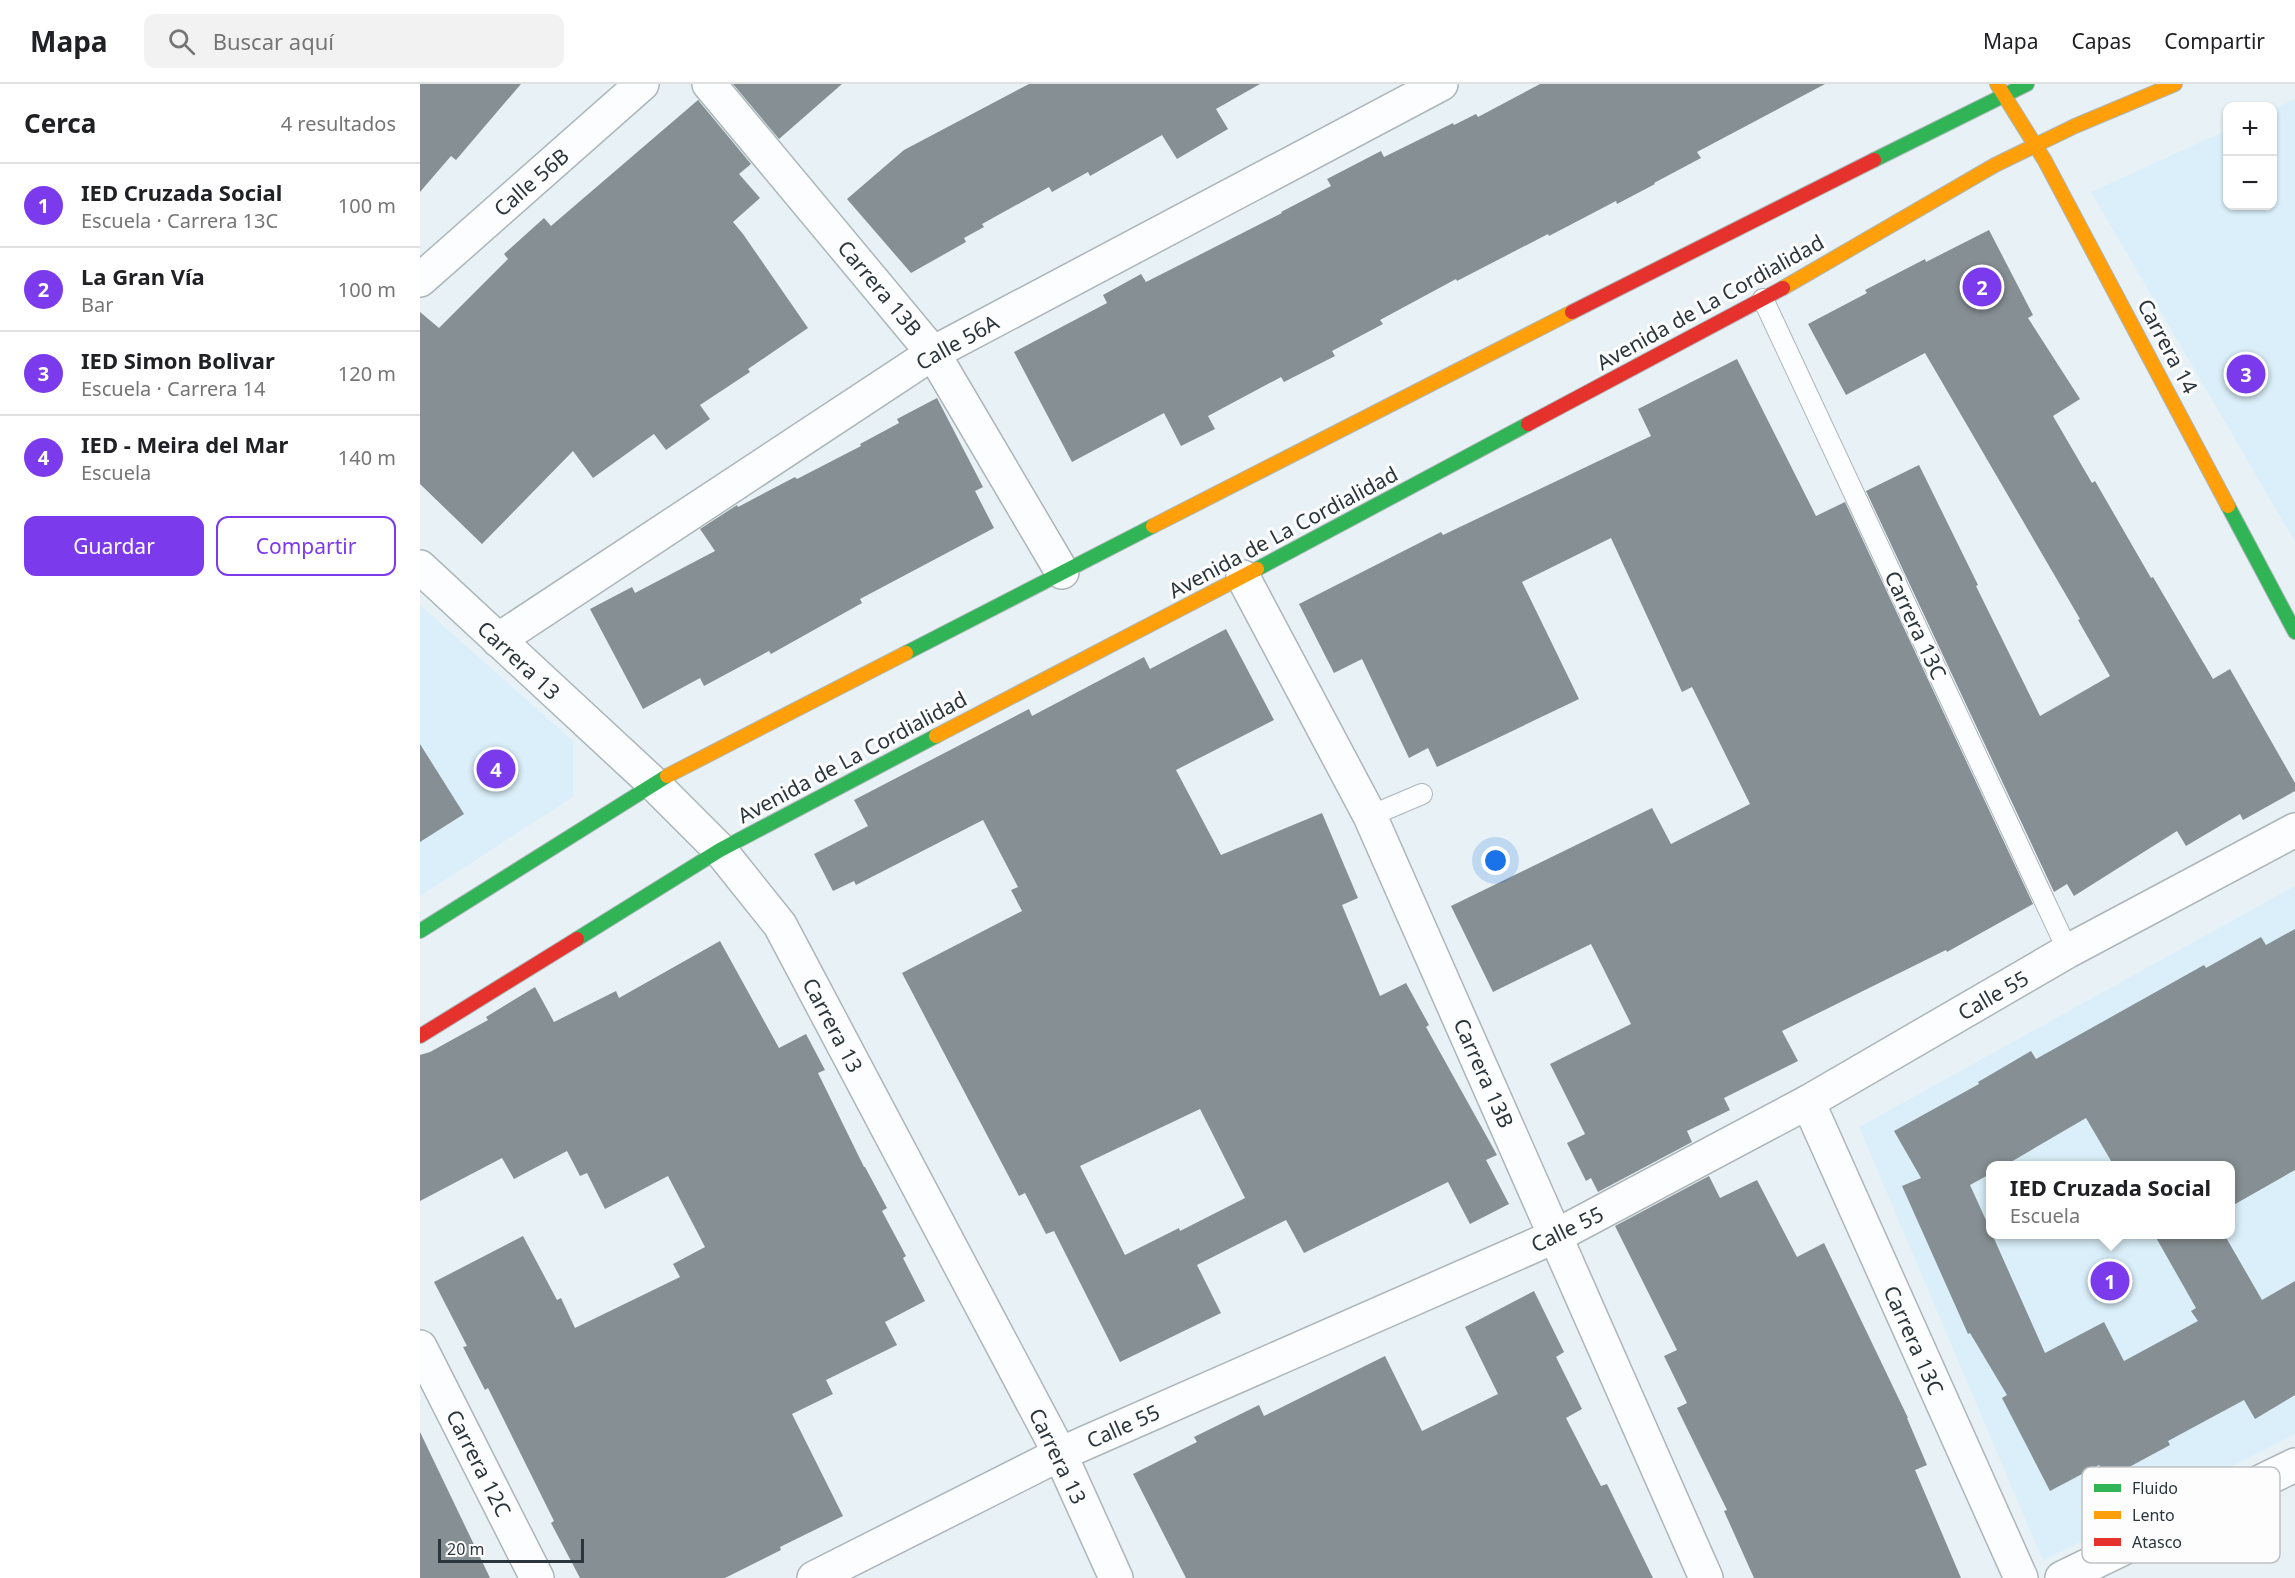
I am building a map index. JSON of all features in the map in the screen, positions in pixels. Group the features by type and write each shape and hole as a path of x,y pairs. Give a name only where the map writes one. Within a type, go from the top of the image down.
{"main road":[{"path":"420,931 653,783 2001,89 2027,84"},
{"name":"Avenida de La Cordialidad","path":"420,1036 720,850 850,780 1243,577 1763,299 1976,175 2036,144 2175,84"},
{"name":"Carrera 14","path":"2001,89 2036,144 2295,632"}],"street":[{"name":"Calle 56B","path":"420,280 642,84"},
{"name":"Carrera 13B","path":"709,84 933,353 1062,572"},
{"name":"Calle 56A","path":"498,640 933,353 1441,84"},
{"name":"Carrera 13","path":"420,567 653,783 720,850 780,926 1060,1454 1116,1578"},
{"name":"Carrera 13B","path":"1243,577 1370,816 1706,1578"},
{"name":"Calle 55","path":"814,1578 1060,1454 1556,1236 1808,1102 2068,951 2295,830"},
{"name":"Carrera 13C","path":"1808,1102 2021,1578"},
{"name":"Carrera 12C","path":"420,1347 537,1578"},
{"path":"2280,1472 2295,1465"},
{"path":"2062,1578 2093,1563"}],"lane":[{"name":"Carrera 13C","path":"1763,299 2068,951"},
{"path":"1370,816 1422,794"}],"shaded area":[{"path":"2295,99 2295,542 2091,192 2223,132 2223,210 2277,210 2277,107"},
{"path":"420,605 573,741 573,797 420,896"},
{"path":"2295,886 2295,1434 2230,1467 2082,1467 2082,1541 2043,1561 1859,1127"}],"building":[{"path":"420,84 521,84 456,160 451,156 420,192"},
{"path":"733,84 842,84 779,139"},
{"path":"1029,84 1260,84 1216,109 1228,129 1177,159 1162,135 1090,176 1088,172 1052,192 1049,187 982,224 984,227 964,238 966,242 911,273 847,199 904,150"},
{"path":"1540,84 1825,84 1697,152 1701,158 1655,184 1617,204 1616,201 1549,236 1548,234 1457,281 1456,279 1380,320 1383,324 1332,351 1335,356 1284,382 1281,377 1208,416 1215,429 1181,446 1164,413 1072,462 1014,352 1107,303 1103,295 1141,274 1146,282 1282,213 1331,186 1327,179 1381,151 1384,157 1453,123 1454,125 1476,114 1478,117"},
{"path":"698,100 751,164 739,174 760,198 733,222 808,328 748,369 750,372 700,405 710,419 666,450 654,434 593,478 573,451 482,544 420,484 420,312 439,328 508,259 504,254 544,218 551,226"},
{"path":"1989,230 2033,315 2028,318 2080,399 2053,416 2092,483 2095,481 2213,679 2230,669 2295,783 2295,791 2243,820 2240,814 2186,846 2177,831 2074,896 2067,884 2054,892 1866,491 1919,465 2040,716 2110,676 2078,620 2080,619 1925,353 1846,395 1808,324 1867,293 1865,290"},
{"path":"1737,359 1816,516 1845,502 2033,904 1947,952 1946,950 1782,1031 1798,1061 1724,1098 1730,1110 1687,1131 1692,1142 1598,1192 1591,1178 1586,1181 1567,1143 1585,1134 1550,1064 1631,1024 1591,944 1493,992 1451,906 1652,808 1671,844 1750,804 1692,687 1682,692 1611,538 1522,582 1579,699 1437,767 1428,748 1409,758 1362,659 1334,673 1299,604 1441,532 1443,535 1651,436 1638,409"},
{"path":"937,398 983,487 975,491 994,528 860,599 862,603 771,654 769,651 704,686 700,678 643,709 590,609 632,587 635,593 715,551 700,529 737,505 738,507 795,477 797,479 861,446 860,444 899,423 897,419"},
{"path":"1226,629 1274,720 1176,770 1221,855 1322,813 1358,898 1342,905 1380,996 1406,983 1429,1025 1426,1027 1497,1155 1486,1160 1509,1204 1470,1224 1448,1182 1304,1253 1286,1220 1197,1265 1221,1313 1120,1362 1054,1231 1046,1234 1025,1193 1019,1196 902,973 1022,911 1011,890 1018,887 983,820 856,885 854,881 833,891 814,854 868,826 854,800 1029,709 1032,716 1144,657 1150,669","holes":["1200,1109 1245,1198 1180,1231 1179,1228 1125,1255 1080,1166"]},
{"path":"420,744 464,814 420,842"},
{"path":"2295,929 2295,1170 2235,1204 2235,1161 2111,1161 2086,1118 2013,1161 1986,1161 1986,1176 1970,1185 1986,1220 1986,1239 1994,1239 2045,1353 2104,1322 2124,1361 2198,1321 2191,1311 2196,1308 2157,1239 2227,1239 2262,1300 2295,1281 2295,1395 2255,1419 2244,1400 2168,1441 2170,1445 2129,1467 2100,1467 2099,1465 2082,1467 2082,1474 2050,1491 2002,1398 2007,1395 1970,1333 1968,1334 1902,1186 1921,1178 1894,1131 1979,1084 1978,1082 2031,1051 2036,1059 2204,965 2206,968 2261,937 2266,945"},
{"path":"720,941 779,1048 806,1034 825,1070 818,1073 864,1167 887,1208 882,1211 906,1256 903,1258 925,1301 885,1322 897,1345 826,1380 833,1394 792,1414 843,1516 780,1547 781,1550 725,1578 580,1578 551,1523 554,1521 488,1388 485,1390 463,1347 467,1346 434,1282 523,1236 557,1300 561,1298 575,1328 680,1277 673,1264 705,1247 668,1176 605,1209 587,1173 580,1176 567,1151 514,1179 502,1158 420,1201 420,1055 430,1052 488,1020 486,1017 535,987 554,1022 616,991 619,998"},
{"path":"1709,1176 1720,1198 1757,1180 1797,1257 1824,1243 1908,1418 1927,1465 1915,1470 1961,1578 1754,1578 1724,1511 1727,1510 1677,1408 1687,1403 1664,1356 1677,1350 1615,1226"},
{"path":"1534,1291 1564,1352 1556,1357 1582,1409 1566,1418 1601,1486 1607,1484 1653,1578 1186,1578 1133,1474 1197,1442 1194,1437 1259,1405 1264,1416 1385,1356 1422,1431 1498,1394 1465,1327"},
{"path":"420,1432 490,1578 420,1578"}],"traffic: fast":[{"path":"1874,160 2027,84"},
{"path":"1257,569 1528,424"},
{"path":"2228,506 2295,632"},
{"path":"906,653 1153,526"},
{"path":"577,939 720,850 936,736"},
{"path":"420,931 667,776"}],"traffic: slow":[{"path":"1997,84 2045,161 2228,506"},
{"path":"1783,288 1995,165 2075,126 2175,84"},
{"path":"1153,526 1572,312"},
{"path":"936,736 1257,569"},
{"path":"667,776 906,653"}],"traffic: jam":[{"path":"1572,312 1874,160"},
{"path":"1528,424 1783,288"},
{"path":"420,1036 577,939"}],"place":[{"name":"La Gran Vía","path":"1982,287"},
{"name":"IED Simon Bolivar","path":"2246,374"},
{"name":"IED - Meira del Mar","path":"496,769"},
{"name":"IED Cruzada Social","path":"2110,1281"}]}
